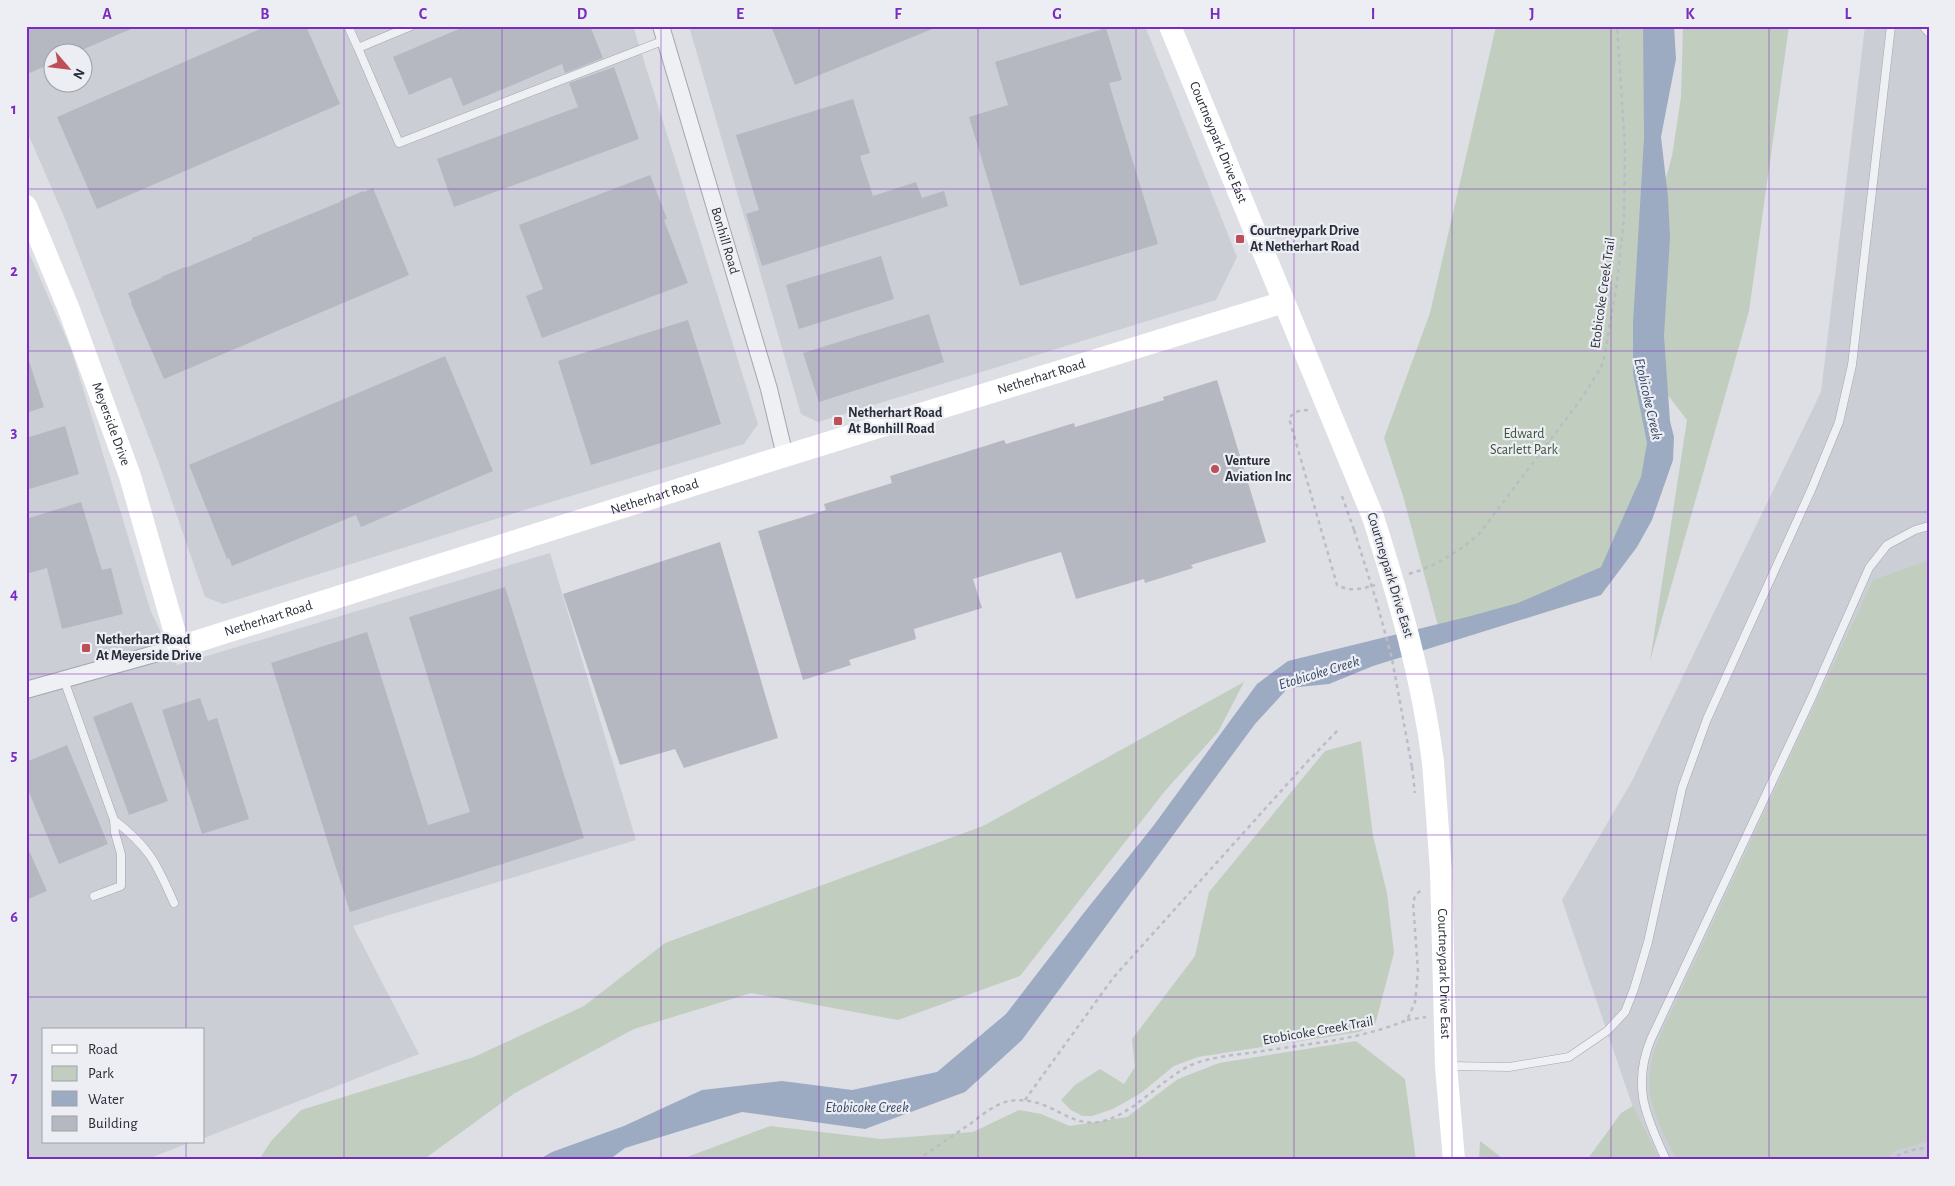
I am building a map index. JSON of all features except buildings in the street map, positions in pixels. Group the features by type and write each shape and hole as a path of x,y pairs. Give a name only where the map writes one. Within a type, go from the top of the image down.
{"street":[{"name":"Courtneypark Drive East","path":"1170,26 1374,517 1407,625 1427,715 1422,765 1441,871 1446,1066 1454,1160"},
{"name":"Bonhill Road","path":"663,33 769,388 785,456"},
{"name":"Meyerside Drive","path":"26,206 68,307 130,476 179,647"},
{"name":"Netherhart Road","path":"26,690 179,647 785,456 1284,302"}],"lane":[{"path":"348,26 399,143 663,33"},
{"path":"358,48 411,26"},
{"path":"1446,1066 1509,1067 1569,1057 1607,1031 1625,1012 1648,942 1682,788 1707,719 1812,488 1839,422 1852,365 1891,26"},
{"path":"1923,26 1929,34"},
{"path":"1666,1160 1643,1097 1644,1057 1651,1039 1807,708 1869,568 1887,545 1915,530 1929,526"},
{"path":"64,680 114,820 115,833 121,854 121,886 94,896"},
{"path":"114,820 149,851 158,866 174,903"}],"path":[{"name":"Etobicoke Creek Trail","path":"1412,574 1441,562 1479,534 1579,402 1601,368 1612,317 1624,217 1625,148 1617,26"},
{"path":"1290,418 1337,585 1346,590 1359,589"},
{"path":"1354,530 1377,603 1422,765 1415,796"},
{"path":"1025,1100 1113,978 1308,761 1340,728"},
{"name":"Etobicoke Creek Trail","path":"917,1160 992,1108 1008,1102 1025,1100 1046,1106 1072,1120 1086,1123 1101,1122 1115,1117 1169,1077 1191,1065 1215,1058 1349,1038 1389,1028 1407,1020 1415,1002 1418,971 1413,902 1416,894 1424,888"},
{"path":"1890,1160 1903,1152 1918,1148 1929,1148"}],"shaded area":[{"path":"26,26 633,26 758,424 744,444 223,604 205,597 158,461 65,219 26,129"},
{"path":"689,26 1145,26 1237,257 1216,300 818,422 801,414"},
{"path":"1865,26 1929,26 1929,1160 1651,1160 1562,900 1632,781 1821,392"},
{"path":"26,246 71,349 151,612 177,665 550,553 636,840 353,926 419,1054 205,1138 205,1028 42,1028 42,1144 186,1144 145,1160 26,1160"}],"green space":[{"name":"Edward Scarlett Park","path":"1496,26 1654,26 1660,443 1608,573 1441,637 1403,496 1384,438 1430,313"},
{"path":"1683,26 1789,26 1749,311 1650,661 1687,420 1657,381 1662,192 1672,156 1681,97"},
{"path":"1929,560 1929,1141 1895,1151 1885,1160 1677,1160 1656,1116 1652,1102 1650,1074 1652,1058 1658,1040 1873,580"},
{"path":"1244,682 1218,732 1165,791 1020,976 898,1020 751,993 634,1029 515,1093 423,1160 259,1160 271,1141 301,1110 474,1057 584,1006 665,943 983,826"},
{"path":"1361,741 1373,836 1387,893 1394,953 1375,1025 1359,1032 1198,1057 1174,1066 1141,1093 1113,1109 1092,1116 1082,1116 1071,1110 1061,1100 1075,1085 1100,1069 1124,1084 1135,1067 1132,1039 1195,956 1209,892 1325,751"},
{"path":"1356,1041 1405,1079 1416,1160 679,1160 770,1126 881,1139 973,1132 1019,1110 1041,1114 1070,1126 1127,1117 1178,1079 1219,1063"},
{"path":"1633,1106 1660,1160 1587,1160 1621,1113"},
{"path":"1480,1141 1505,1160 1479,1160"}],"water":[{"name":"Etobicoke Creek","path":"1643,26 1674,26 1676,59 1661,137 1668,197 1670,237 1664,336 1670,421 1674,437 1673,460 1652,520 1637,547 1601,595 1373,666 1329,684 1288,688 1255,724 1022,1040 965,1092 865,1129 742,1112 625,1148 609,1160 538,1160 552,1152 624,1126 702,1090 782,1081 852,1090 937,1072 1006,1014 1154,825 1257,684 1288,661 1518,603 1601,567 1641,477 1647,443 1633,373 1633,323 1644,138"}],"place":[{"name":"Courtneypark Drive At Netherhart Road","path":"1240,239"},
{"name":"Netherhart Road At Bonhill Road","path":"838,421"},
{"name":"Venture Aviation Inc","path":"1215,469"},
{"name":"Netherhart Road At Meyerside Drive","path":"86,648"}]}
